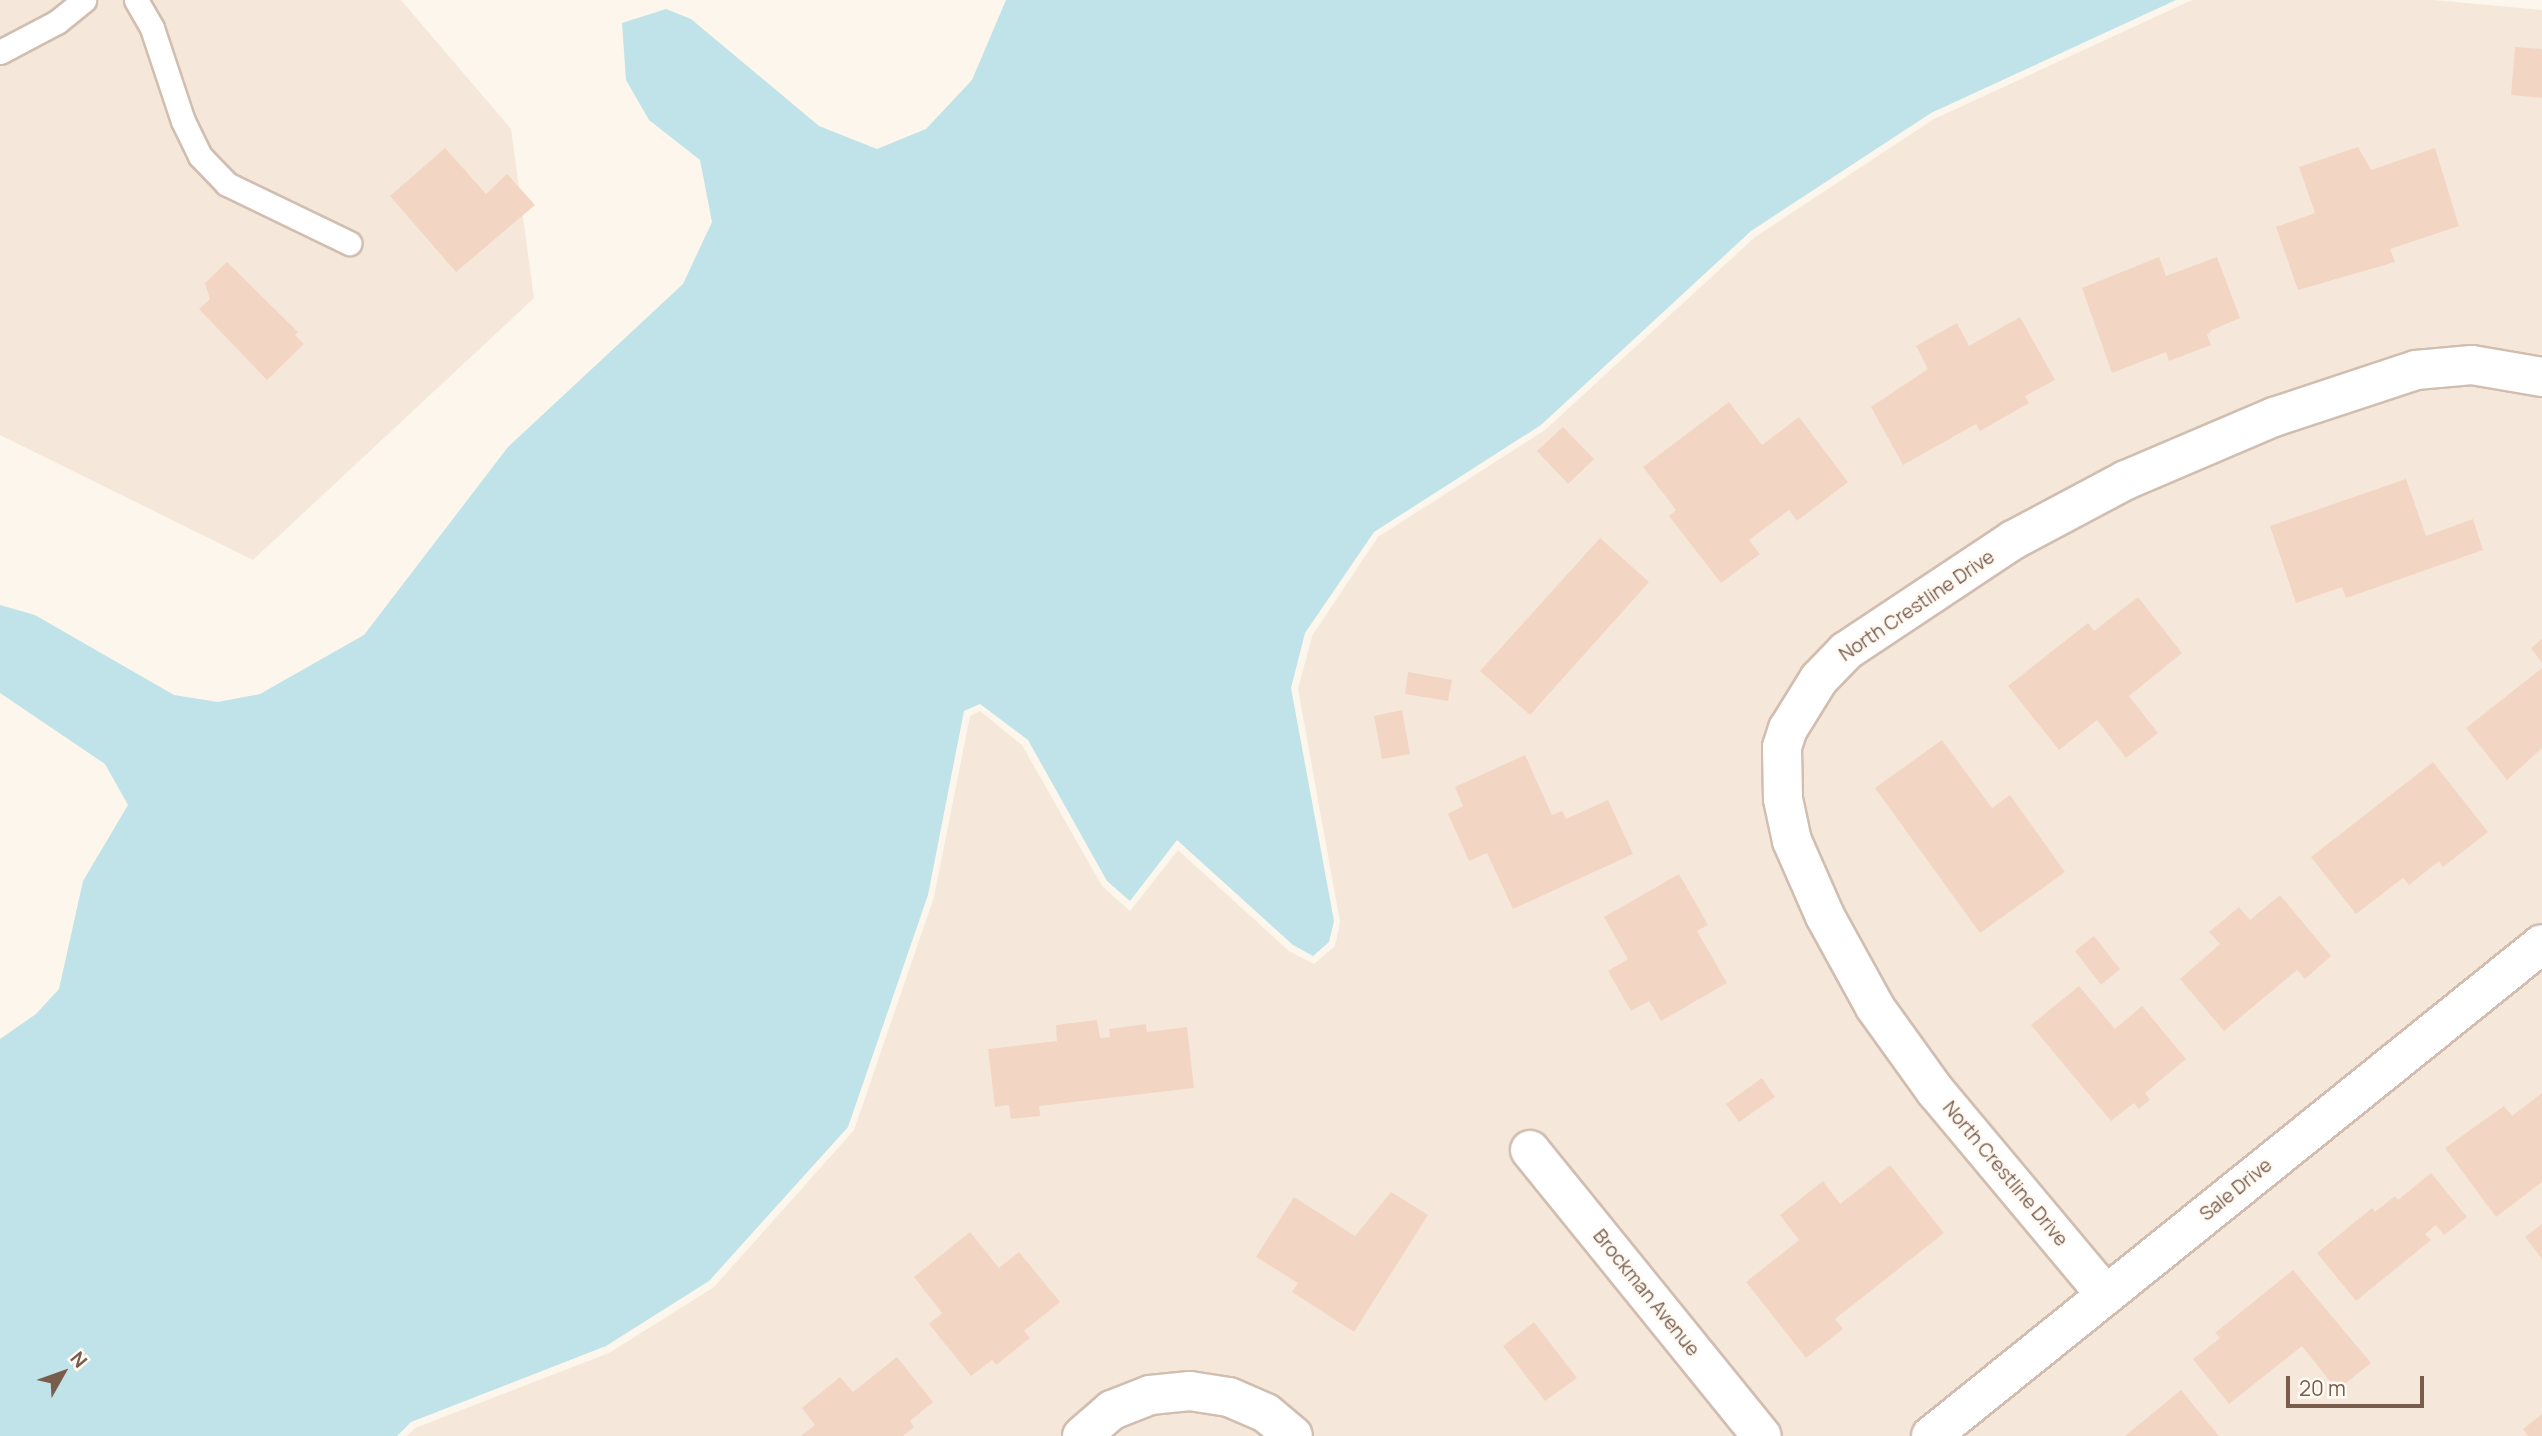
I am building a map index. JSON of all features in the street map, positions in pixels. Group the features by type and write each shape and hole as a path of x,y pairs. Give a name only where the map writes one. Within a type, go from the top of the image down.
{"street":[{"name":"North Crestline Drive","path":"2106,1295 1936,1091 1875,1007 1825,916 1792,841 1783,799 1782,747 1788,729 1819,679 1846,651 2013,540 2126,480 2274,417 2416,370 2472,365 2542,377"},
{"name":"Sale Drive","path":"1931,1436 2542,944"},
{"name":"Brockman Avenue","path":"1530,1150 1762,1436"},
{"path":"1082,1436 1112,1410 1150,1395 1190,1391 1229,1397 1266,1413 1293,1436"}],"lane":[{"path":"0,51 57,22 84,0"},
{"path":"136,0 152,28 183,121 201,156 227,184 261,204 349,243"}],"shaded area":[{"path":"0,0 401,0 511,129 534,298 253,560 0,435"},
{"path":"2192,0 2433,0 2542,10 2542,1436 407,1436 415,1428 609,1353 714,1287 854,1130 934,897 970,716 980,711 1022,745 1102,886 1130,911 1178,850 1289,951 1314,964 1335,946 1340,922 1298,689 1312,636 1378,537 1545,430 1755,237 1934,119"}],"water":[{"path":"1006,0 2176,0 1931,113 1751,231 1541,425 1374,532 1305,633 1291,688 1334,921 1329,942 1313,956 1293,945 1177,840 1130,901 1107,881 1028,740 980,704 964,711 928,895 848,1127 709,1281 606,1346 411,1422 397,1436 0,1436 0,1039 36,1014 59,989 83,881 128,805 105,764 0,693 0,605 35,615 174,695 218,702 260,694 364,635 508,447 683,284 712,222 700,160 649,120 626,80 622,23 666,9 691,19 819,126 877,149 926,129 972,80"}],"building":[{"path":"2515,47 2542,49 2542,98 2511,95"},
{"path":"2358,147 2371,170 2435,148 2459,226 2390,249 2395,262 2298,290 2276,227 2315,213 2299,167"},
{"path":"445,148 486,194 507,174 535,205 456,272 390,196"},
{"path":"2159,257 2166,276 2217,257 2240,318 2212,330 2207,335 2211,345 2169,361 2166,352 2112,373 2082,288"},
{"path":"227,262 298,332 295,335 304,344 267,380 199,309 210,299 205,283"},
{"path":"2020,317 2055,380 2025,396 2029,403 1980,431 1976,424 1903,465 1871,407 1928,369 1916,346 1957,323 1969,346"},
{"path":"1729,402 1762,445 1799,417 1848,482 1797,521 1789,510 1749,540 1760,554 1721,583 1669,516 1676,510 1643,467"},
{"path":"1563,427 1594,459 1568,484 1537,451"},
{"path":"2406,479 2426,536 2473,519 2483,550 2346,598 2342,587 2296,603 2270,526"},
{"path":"1600,538 1649,582 1530,715 1480,671"},
{"path":"2138,597 2182,653 2129,696 2158,733 2126,758 2097,720 2059,750 2008,686 2088,623 2094,631"},
{"path":"2542,639 2542,663 2531,648"},
{"path":"2542,668 2542,748 2507,780 2466,728"},
{"path":"1408,672 1452,680 1448,701 1405,694"},
{"path":"1402,710 1410,754 1382,759 1374,716"},
{"path":"1942,740 1992,808 2010,795 2065,872 1980,933 1875,788"},
{"path":"1525,755 1552,815 1562,811 1566,819 1608,800 1633,854 1513,909 1487,853 1469,861 1448,814 1463,806 1455,787"},
{"path":"2433,762 2488,832 2443,867 2439,861 2409,885 2403,878 2356,914 2311,857"},
{"path":"1679,874 1708,925 1697,931 1727,983 1661,1021 1649,1001 1631,1011 1608,971 1628,959 1604,917"},
{"path":"2280,895 2331,956 2305,979 2297,970 2224,1031 2180,979 2220,944 2209,932 2239,907 2250,920"},
{"path":"2094,936 2120,969 2101,985 2075,951"},
{"path":"2079,986 2115,1029 2142,1006 2186,1059 2145,1093 2150,1100 2139,1109 2134,1103 2111,1121 2031,1025"},
{"path":"1097,1020 1100,1038 1110,1037 1109,1029 1146,1024 1147,1032 1187,1027 1194,1088 1039,1106 1040,1116 1011,1119 1009,1105 995,1107 988,1049 1057,1041 1056,1025"},
{"path":"1762,1078 1775,1097 1739,1122 1726,1104"},
{"path":"2542,1093 2542,1182 2496,1217 2445,1148 2504,1106 2512,1116"},
{"path":"1890,1165 1944,1233 1835,1319 1843,1329 1806,1358 1746,1282 1799,1240 1780,1215 1823,1181 1840,1204"},
{"path":"2431,1173 2467,1217 2444,1235 2436,1225 2425,1234 2431,1240 2356,1301 2317,1253 2372,1208 2375,1212 2395,1196 2398,1200"},
{"path":"1391,1192 1428,1215 1354,1332 1292,1292 1298,1283 1256,1257 1294,1197 1355,1236"},
{"path":"2542,1224 2542,1259 2525,1237"},
{"path":"970,1232 999,1268 1019,1252 1060,1302 1024,1331 1030,1338 996,1365 992,1360 971,1376 929,1324 942,1313 914,1277"},
{"path":"2293,1270 2371,1363 2337,1390 2302,1346 2229,1404 2193,1359 2220,1338 2215,1333"},
{"path":"1534,1322 1577,1378 1545,1401 1503,1346"},
{"path":"897,1357 933,1402 910,1421 914,1427 903,1436 801,1436 815,1425 802,1408 840,1377 853,1392"},
{"path":"2181,1390 2219,1436 2125,1436"},
{"path":"2542,1414 2542,1436 2528,1436 2523,1429"}]}
